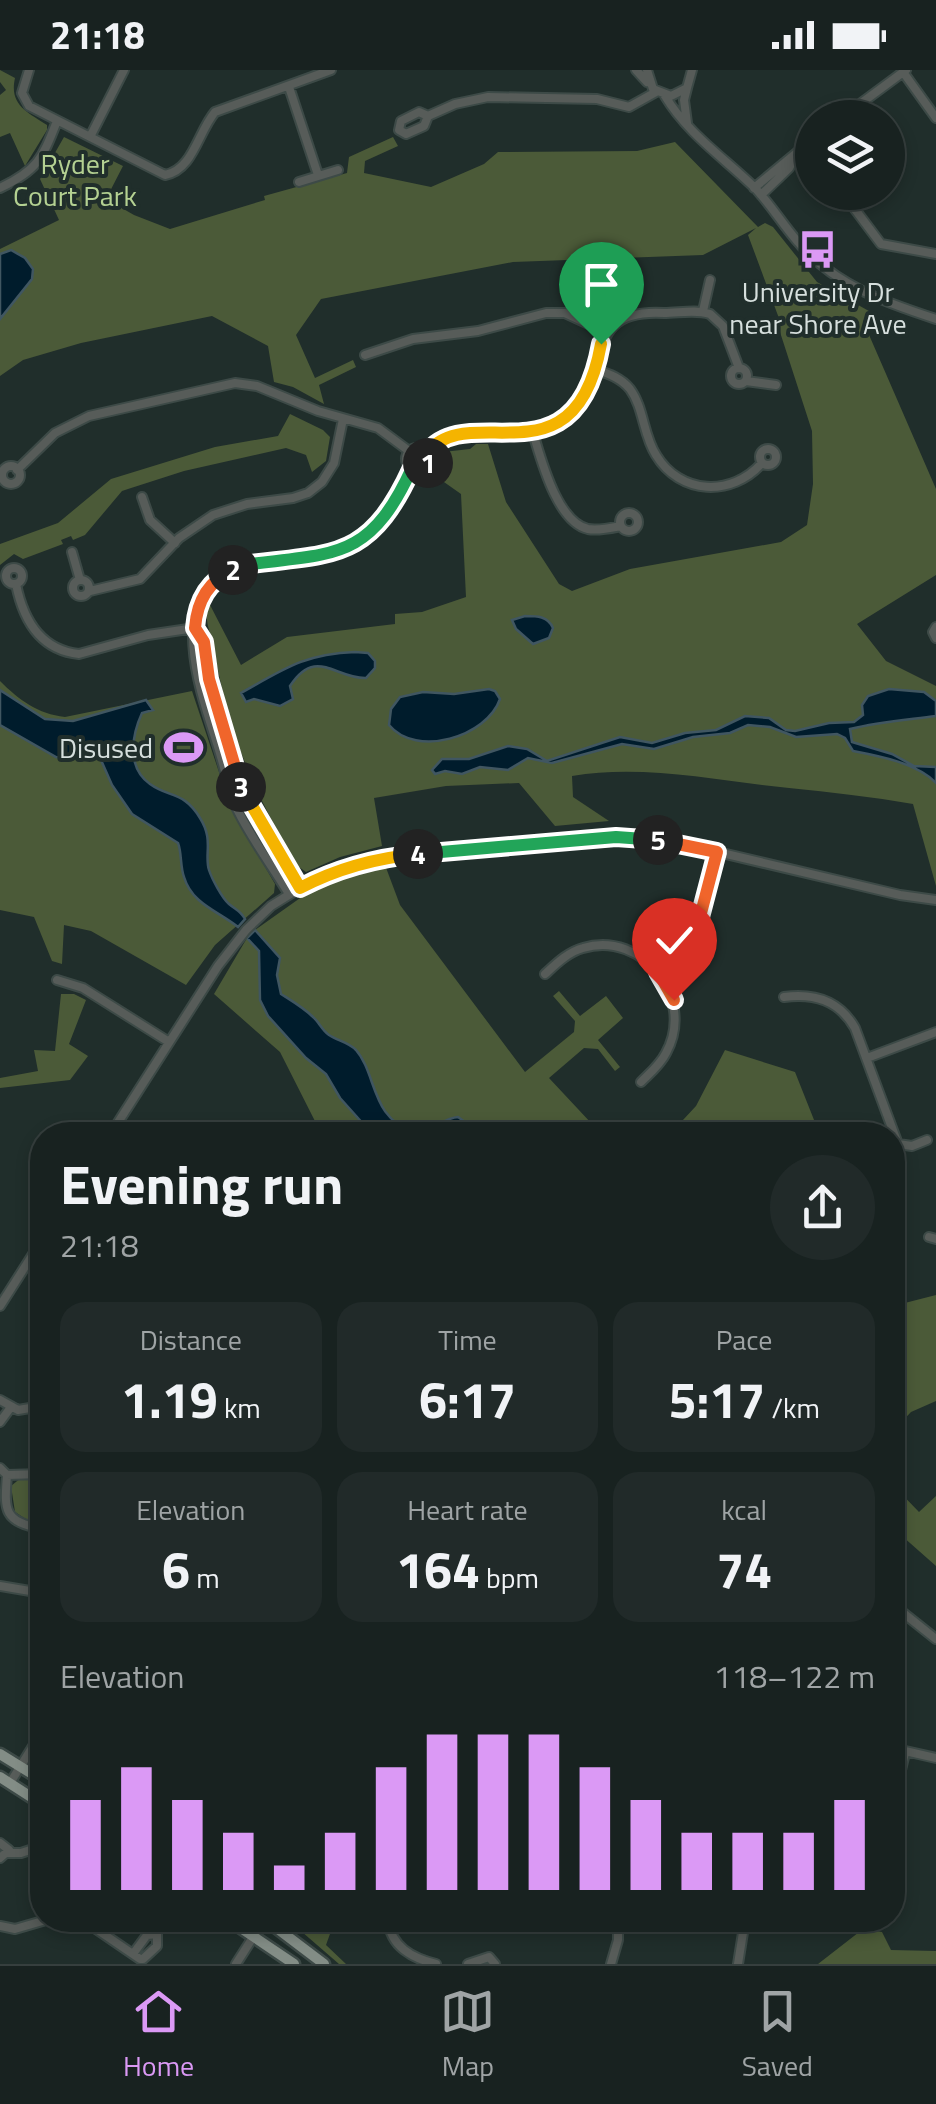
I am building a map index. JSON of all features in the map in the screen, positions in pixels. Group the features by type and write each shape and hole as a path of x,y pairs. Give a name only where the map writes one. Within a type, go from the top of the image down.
{"main road":[{"path":"0,1754 30,1773"},
{"path":"5,1780 30,1796"},
{"path":"248,1932 294,1964"},
{"path":"281,1932 324,1964"}],"street":[{"path":"29,70 22,86 24,100 57,121 165,175 185,164 214,112 331,70"},
{"path":"90,137 124,70"},
{"path":"636,70 678,118 757,191 796,241 826,270 857,289 936,320"},
{"path":"647,70 657,91"},
{"path":"689,128 684,100 692,70"},
{"path":"865,100 904,71 936,118"},
{"path":"289,87 318,175"},
{"path":"428,116 455,104 488,98 598,99 629,107 657,91 677,95 687,88"},
{"path":"0,188 26,176 35,167 57,121"},
{"path":"757,191 789,168 795,158"},
{"path":"298,182 338,170"},
{"path":"856,210 881,244 936,254"},
{"path":"703,311 710,280"},
{"path":"412,468 425,466 427,453 434,444 460,434 532,433 572,410 588,390 606,332 632,314 703,311 720,320 739,368 732,372 732,380 739,384 746,381 776,385"},
{"path":"365,355 413,339 478,331 546,313 565,313 606,332"},
{"path":"596,370 628,386 656,456 685,482 710,488 733,485 762,463"},
{"path":"17,470 55,433 89,416 219,384 257,386 378,428 409,451"},
{"path":"80,580 73,587 76,595 84,596 90,590 140,578 189,530 226,510 294,498 322,482 334,463 343,419"},
{"path":"532,433 542,469 573,520 584,529 621,526"},
{"path":"409,451 418,448 427,453"},
{"path":"409,451 406,460 412,468"},
{"path":"289,894 236,806 201,690 192,645 200,603 222,575 243,565 333,553 361,540 388,516 412,468"},
{"path":"142,497 150,520 175,543"},
{"path":"72,552 80,580"},
{"path":"80,580 88,583 90,590"},
{"path":"16,584 30,624 50,645 68,653 79,654 148,635 195,628"},
{"path":"936,627 936,638"},
{"path":"195,628 204,642 209,679 240,786 300,888"},
{"path":"118,1122 238,938 289,894 329,873 387,856 642,838 936,900"},
{"path":"658,972 695,936 717,852"},
{"path":"545,974 571,953 597,946 626,949 658,972 674,1000 674,1027 666,1055 641,1082"},
{"path":"57,980 83,988 169,1042"},
{"path":"784,997 818,997 834,1004 850,1019 890,1122"},
{"path":"868,1058 936,1032"},
{"path":"905,1145 927,1140"},
{"path":"0,1306 30,1259"},
{"path":"0,1400 11,1407 30,1408"},
{"path":"0,1422 11,1407"},
{"path":"30,1473 4,1471 6,1506 11,1517 30,1526"},
{"path":"0,1586 30,1591"},
{"path":"905,1614 936,1639"},
{"path":"5,1780 21,1767 30,1752"},
{"path":"905,1757 906,1753 936,1758"},
{"path":"0,1843 6,1845 4,1855 30,1850"},
{"path":"0,1926 14,1929 30,1924"},
{"path":"101,1932 133,1954"},
{"path":"236,1964 257,1932"},
{"path":"393,1932 398,1945 420,1960 436,1964"},
{"path":"610,1964 618,1932"},
{"path":"738,1964 742,1932"},
{"path":"468,1964 488,1957 495,1964"}],"green space":[{"path":"0,70 15,78 15,95 21,107 47,125 25,166 10,133 0,137 0,95 6,90 0,82"},
{"name":"Ryder Court Park","path":"64,137 123,166 106,199 170,229 265,200 264,196 347,173 349,157 393,137 398,146 365,161 364,173 431,187 484,164 498,152 637,151 675,142 758,227 765,223 773,227 817,282 876,315 863,321 936,489 936,575 857,624 886,661 936,686 936,886 913,804 681,775 626,772 572,776 573,797 609,821 555,826 519,783 446,786 374,798 382,846 340,857 306,872 299,867 268,814 235,736 208,626 209,603 241,665 287,637 395,624 395,614 422,612 466,597 461,494 434,475 443,452 470,449 476,444 488,444 506,502 559,584 572,591 630,569 781,542 807,525 813,484 812,431 779,329 780,321 748,235 756,228 703,255 513,262 321,299 296,335 315,378 353,360 356,367 319,385 324,404 293,387 274,382 268,346 212,316 81,343 23,360 0,376 0,249 59,220 40,179"},
{"path":"290,414 330,437 326,461 312,472 306,455 286,448 184,471 122,491 85,535 73,540 71,536 61,540 63,544 23,559 14,554 0,565 0,544 58,523 111,479 215,447 278,436"},
{"path":"0,681 29,705 65,717 192,691 231,808 275,884 274,893 215,945 186,985 91,931 64,925 62,964 52,961 34,917 0,910"},
{"path":"385,865 400,905 525,1072 574,1032 575,1021 553,996 559,991 580,1016 606,996 623,1018 598,1040 620,1067 615,1071 598,1049 584,1048 549,1078 590,1122 315,1122 280,1052 214,994 255,930 310,891 351,872"},
{"path":"61,994 74,994 86,1000 69,1044 88,1056 70,1080 0,1088 0,1078 38,1071 34,1050 55,1051"},
{"path":"725,1050 795,1072 815,1122 681,1122 696,1106"},
{"path":"936,1295 936,1401 905,1418 905,1303"},
{"path":"22,1477 30,1478 30,1520 15,1512 11,1486"},
{"path":"936,1496 936,1566 905,1539 905,1497 919,1512"},
{"path":"302,1932 331,1932 326,1945 346,1964 339,1964"},
{"path":"859,1932 882,1932 891,1950 936,1951 936,1964 818,1964"}],"water":[{"path":"11,250 25,258 33,269 32,279 0,319 0,254"},
{"path":"525,616 548,621 553,628 549,638 533,644 516,629 512,620"},
{"path":"368,653 375,661 375,668 366,678 317,666 299,674 290,686 293,699 280,706 254,699 246,702 241,693 308,660"},
{"path":"489,689 500,699 493,712 481,724 450,739 416,740 389,725 391,709 400,697"},
{"path":"889,689 924,692 936,701 936,716 850,729 852,742 892,754 914,766 936,767 936,783 908,765 853,751 845,738 837,734 796,737 770,727 748,725 730,733 693,737 654,749 622,744 552,763 528,758 508,770 480,767 462,774 435,774 432,770 442,759 469,759 508,746 527,749 547,761 620,737 652,743 685,733 716,730 745,716 769,718 786,730 795,731 854,722 863,715 862,705 868,696"},
{"path":"0,690 45,719 73,721 146,700 153,710 142,713 136,731 133,750 137,769 150,784 188,803 200,818 207,833 212,878 226,901 245,919 238,927 193,894 183,873 178,843 132,814 112,785 97,751 56,757 0,725"},
{"path":"255,930 280,958 277,975 281,994 329,1035 356,1050 382,1107 396,1122 362,1122 340,1098 326,1074 268,1016 260,1000 259,951 247,938"}],"place":[{"name":"University Dr near Shore Ave","path":"818,250"},
{"name":"Disused","path":"183,748"}],"route":[{"path":"601,344 593,379 579,402 564,416 532,433 460,434 434,444 427,453 425,466 419,470 412,468 388,516 361,540 333,553 243,565 222,575 200,603 195,628 207,650 209,679 240,786 300,888 329,873 387,856 616,837 675,842 717,852 695,936 658,972 674,1000"}]}
